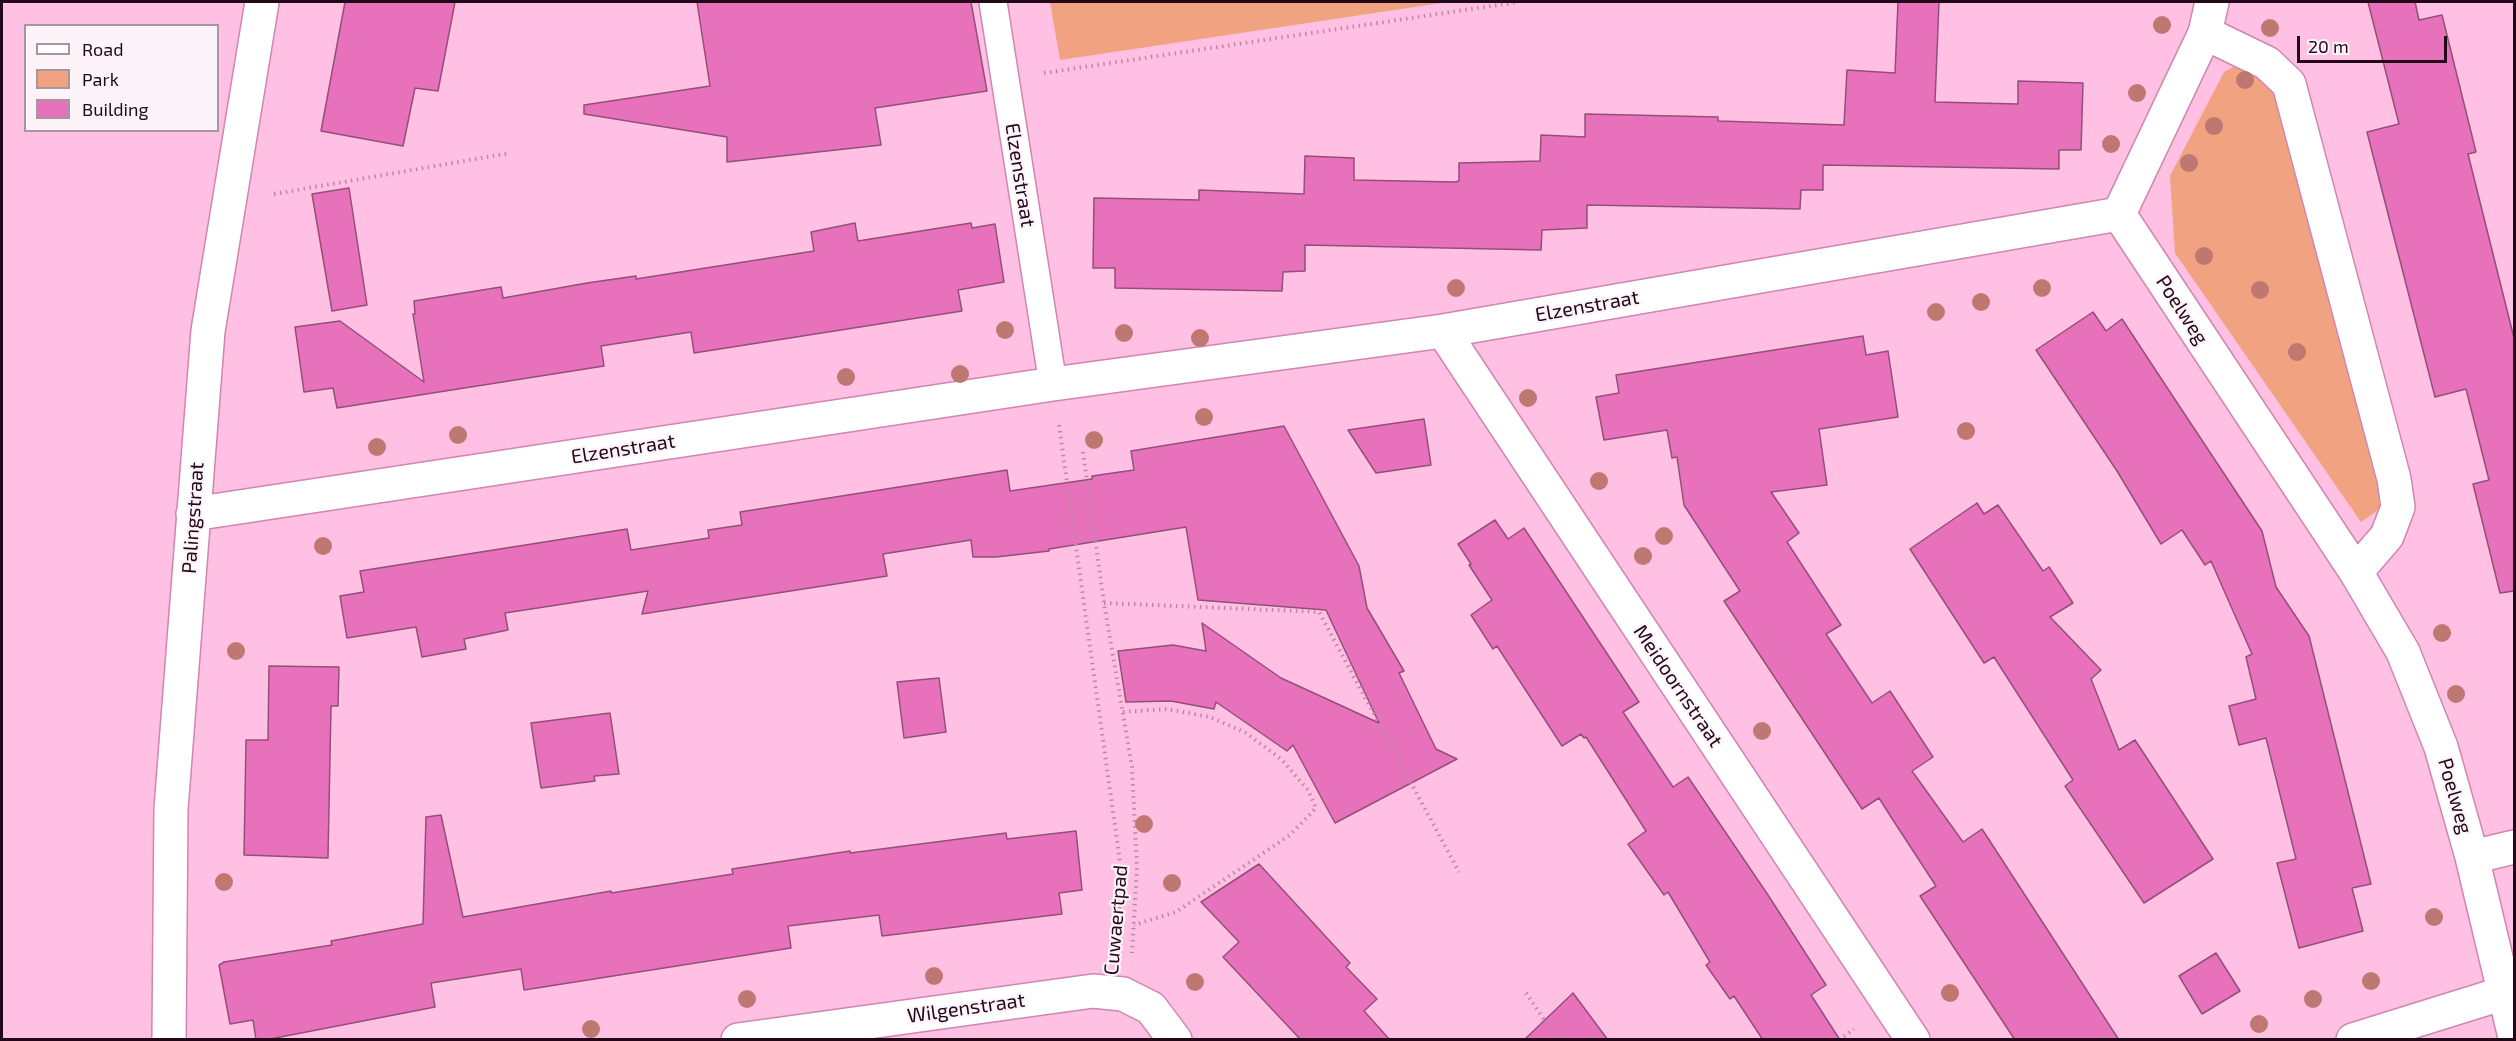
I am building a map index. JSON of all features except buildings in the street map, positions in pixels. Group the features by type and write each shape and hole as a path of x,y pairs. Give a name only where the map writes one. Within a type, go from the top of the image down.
{"street":[{"name":"Palingstraat","path":"169,1040 171,809 208,331 262,2"},
{"path":"2119,214 2205,33 2212,2"},
{"path":"2205,33 2267,63 2289,84 2394,478 2398,507 2387,536 2356,573"},
{"name":"Elzenstraat","path":"193,513 1053,384 1443,331 2119,214"},
{"name":"Poelweg","path":"2119,214 2356,573 2403,652 2441,747 2472,858 2514,1033"},
{"name":"Meidoornstraat","path":"1443,331 1913,1040"},
{"path":"2472,858 2514,847"},
{"name":"Wilgenstraat","path":"738,1040 1093,991 1123,994 1151,1008 1175,1040"},
{"path":"2353,1040 2504,993"}],"lane":[{"name":"Elzenstraat","path":"993,2 1053,384"}],"path":[{"path":"1005,79 1518,2"},
{"path":"264,195 510,153"},
{"name":"Cuwaertpad","path":"1053,384 1122,876 1114,960 1123,994"},
{"name":"Cuwaertpad","path":"1083,452 1104,603 1132,767 1137,868 1130,969 1123,994"},
{"path":"1104,603 1319,612 1459,872"},
{"path":"1123,712 1167,709 1210,717 1246,733 1281,759 1308,790 1316,808 1290,835 1176,912 1134,925"},
{"path":"1526,993 1557,1040"},
{"path":"1839,1040 1860,1026"}],"green space":[{"path":"1050,2 1448,2 1060,60"},
{"path":"2237,65 2268,85 2279,98 2385,505 2361,522 2175,253 2170,176 2224,72"}]}
